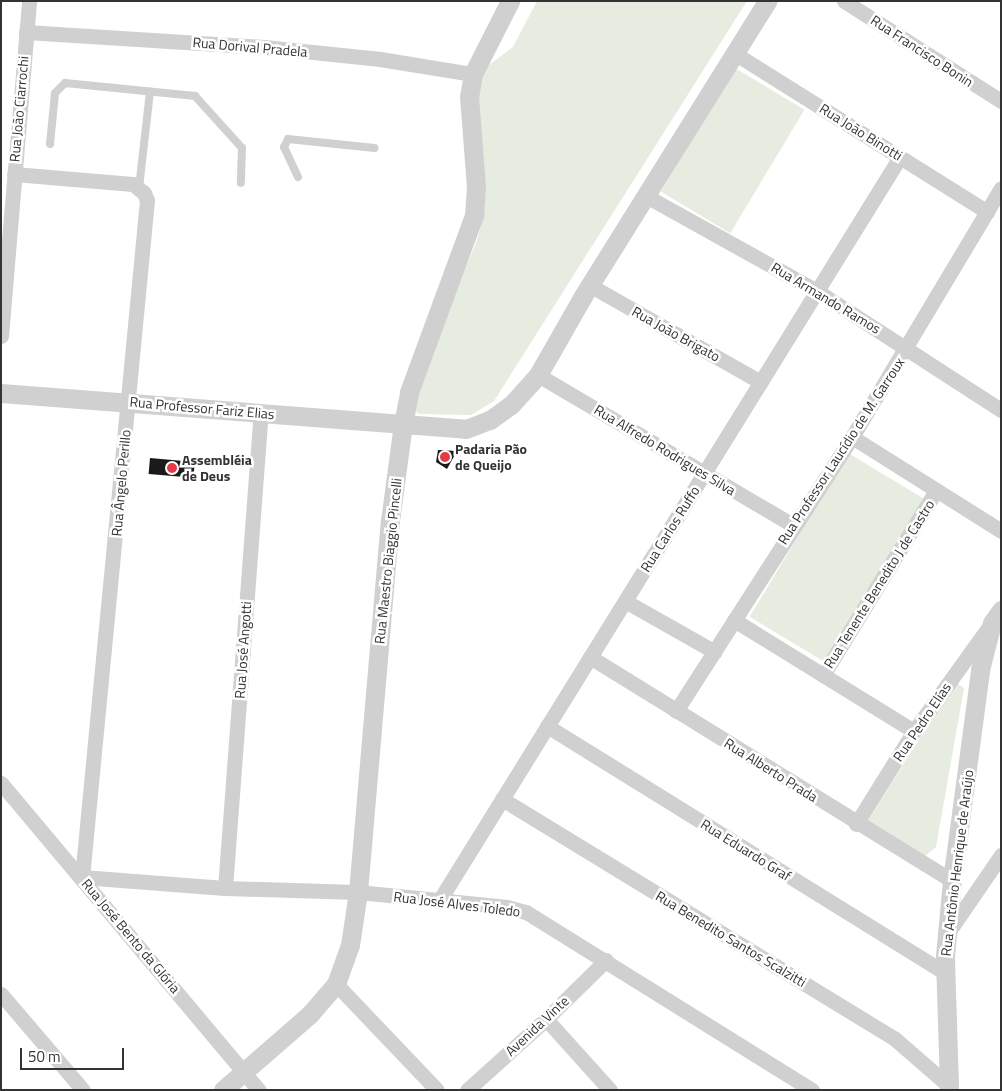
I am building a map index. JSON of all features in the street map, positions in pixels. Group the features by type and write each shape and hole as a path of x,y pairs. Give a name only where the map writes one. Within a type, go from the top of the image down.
{"street":[{"name":"Rua João Ciarrochi","path":"1,336 28,1"},
{"name":"Rua Maestro Biaggio Pincelli","path":"223,1090 310,1014 336,984 350,945 358,892 390,521 403,424 409,392 474,215 476,186 469,98 473,74 510,1"},
{"name":"Rua Professor Fariz Elias","path":"1,393 466,429 490,420 512,405 538,374 767,1"},
{"name":"Rua Francisco Bonin","path":"844,1 1001,102"},
{"name":"Rua Dorival Pradela","path":"26,32 264,47 380,59 473,74"},
{"name":"Rua João Binotti","path":"734,53 987,212"},
{"name":"Rua Carlos Ruffo","path":"439,901 900,157"},
{"path":"14,174 133,184 139,188"},
{"name":"Rua Ângelo Perillo","path":"82,877 146,200 139,188"},
{"name":"Rua Professor Laucídio de M. Garroux","path":"676,712 793,525 852,437 1001,188"},
{"name":"Rua Armando Ramos","path":"646,196 817,291 907,346 1001,410"},
{"name":"Rua João Brigato","path":"591,286 761,382"},
{"name":"Rua Alfredo Rodrigues Silva","path":"538,374 793,525"},
{"name":"Rua José Angotti","path":"225,888 261,413"},
{"path":"852,437 935,492 1001,531"},
{"name":"Rua Tenente Benedito J de Castro","path":"823,675 935,492"},
{"path":"625,601 715,652"},
{"name":"Rua Pedro Elías","path":"980,670 996,616"},
{"name":"Rua Pedro Elías","path":"856,824 914,731 996,616"},
{"path":"734,620 914,731"},
{"name":"Rua Alberto Prada","path":"590,657 952,882"},
{"name":"Rua Antônio Henrique de Araújo","path":"949,1089 945,973 947,934 980,670"},
{"name":"Rua Eduardo Graf","path":"547,726 945,973"},
{"name":"Rua José Bento da Glória","path":"1,784 82,877 259,1090"},
{"name":"Rua Benedito Santos Scalzitti","path":"502,799 895,1039 949,1089"},
{"path":"947,934 1001,855"},
{"name":"Rua José Alves Toledo","path":"82,877 225,888 358,892 526,912 606,960 812,1090"},
{"name":"Avenida Vinte","path":"467,1090 546,1019 606,960"},
{"path":"336,984 437,1090"},
{"path":"1,994 83,1090"},
{"path":"546,1019 610,1090"}],"lane":[{"path":"50,144 55,93 66,83 195,96 202,100 242,148 241,183"},
{"path":"139,188 150,92"},
{"path":"298,177 284,147 288,139 375,148"}],"shaded area":[{"path":"537,1 747,1 494,401 471,415 420,414 412,410 409,400 476,243 484,215 477,74 513,47"},
{"path":"735,68 804,110 730,233 661,191"},
{"path":"848,453 929,502 831,666 750,617"},
{"path":"955,682 964,688 936,847 925,856 868,821"}],"building":[{"name":"Padaria Pão de Queijo","path":"438,450 457,451 447,469 436,462"},
{"name":"Assembléia de Deus","path":"150,458 195,462 193,478 149,474"}],"place":[{"name":"Padaria Pão de Queijo","path":"445,457"},
{"name":"Assembléia de Deus","path":"172,468"}]}
